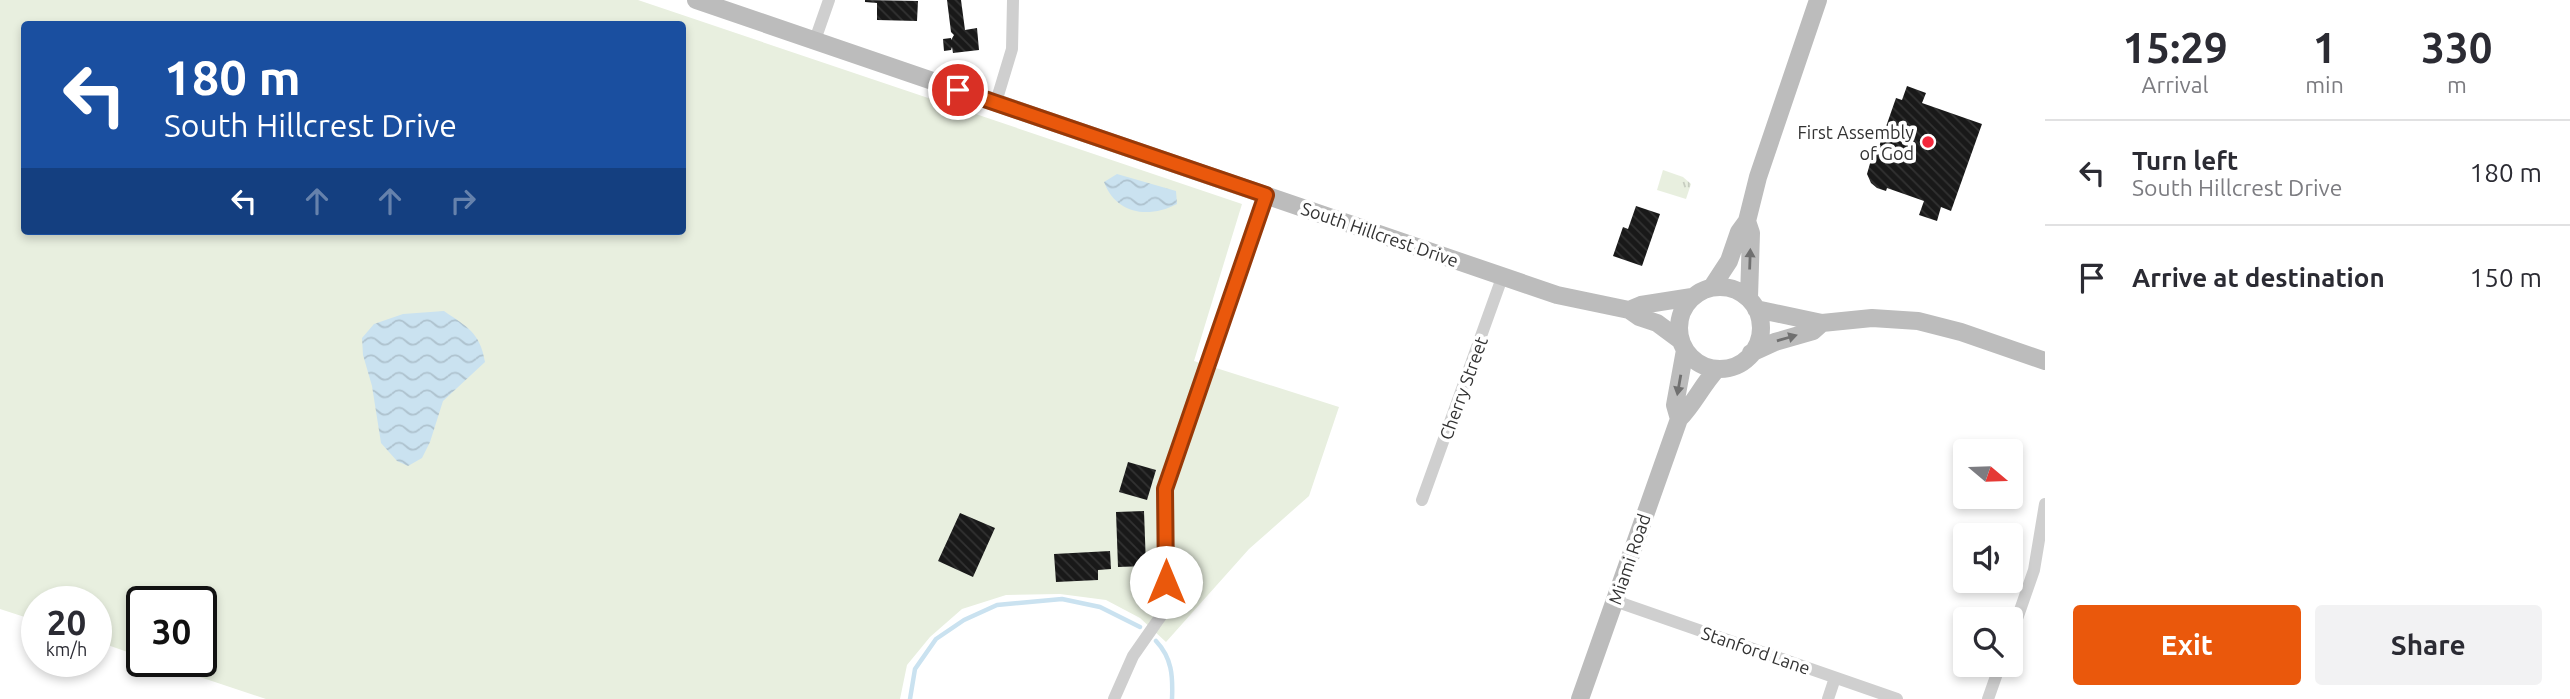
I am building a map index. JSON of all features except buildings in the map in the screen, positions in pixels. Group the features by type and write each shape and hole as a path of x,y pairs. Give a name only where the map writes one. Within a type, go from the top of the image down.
{"street":[{"name":"South Hillcrest Drive","path":"696,0 1570,298 1629,310 1639,317 1657,323 1683,345"},
{"path":"815,40 830,0"},
{"path":"996,102 1012,49 1013,0"},
{"path":"1712,287 1729,261 1739,232 1747,221 1758,177 1818,0"},
{"path":"1114,699 1133,656 1163,613 1166,582 1165,489 1266,195"},
{"path":"1747,221 1751,233 1752,304"},
{"name":"Cherry Street","path":"1422,500 1503,275"},
{"path":"1712,287 1738,291 1752,304 1759,318 1759,337 1751,353 1742,362 1717,369 1704,366 1693,359 1683,345 1680,317 1692,297 1712,287"},
{"name":"South Hillcrest Drive","path":"1629,310 1641,305 1692,297"},
{"path":"1752,304 1822,323 1872,318 1918,321 1961,332 2045,361"},
{"path":"1751,353 1775,342 1812,331 1822,323"},
{"name":"Miami Road","path":"1679,419 1675,405 1683,345"},
{"name":"Miami Road","path":"1580,699 1679,419 1717,369"},
{"path":"2021,607 2034,570 2045,504"},
{"name":"Stanford Lane","path":"1615,601 1897,699"},
{"path":"1988,699 1996,677"},
{"path":"1828,699 1835,678"}],"green space":[{"path":"0,0 638,0 1242,204 1194,361 1339,407 1309,496 1249,549 1166,642 1140,618 1106,600 1060,594 1006,595 962,609 930,637 907,665 900,699 266,699 200,677 217,677 217,586 126,586 126,651 112,647 112,586 21,586 21,616 0,609"},
{"path":"1663,170 1683,177 1691,184 1686,199 1657,190"}],"water":[{"path":"1117,174 1176,191 1177,204 1166,209 1144,212 1125,207 1109,193 1104,182"},
{"path":"444,311 466,326 476,337 485,362 443,401 422,458 408,466 397,461 381,443 362,338 374,324 403,314"}],"waterway":[{"path":"910,699 915,669 936,639 964,620 997,605 1062,599 1100,607 1140,627"},
{"path":"1156,641 1170,668 1172,699"}],"place":[{"name":"First Assembly of God","path":"1928,142"}],"route":[{"path":"958,90 1266,195 1165,489 1166,582"}]}
